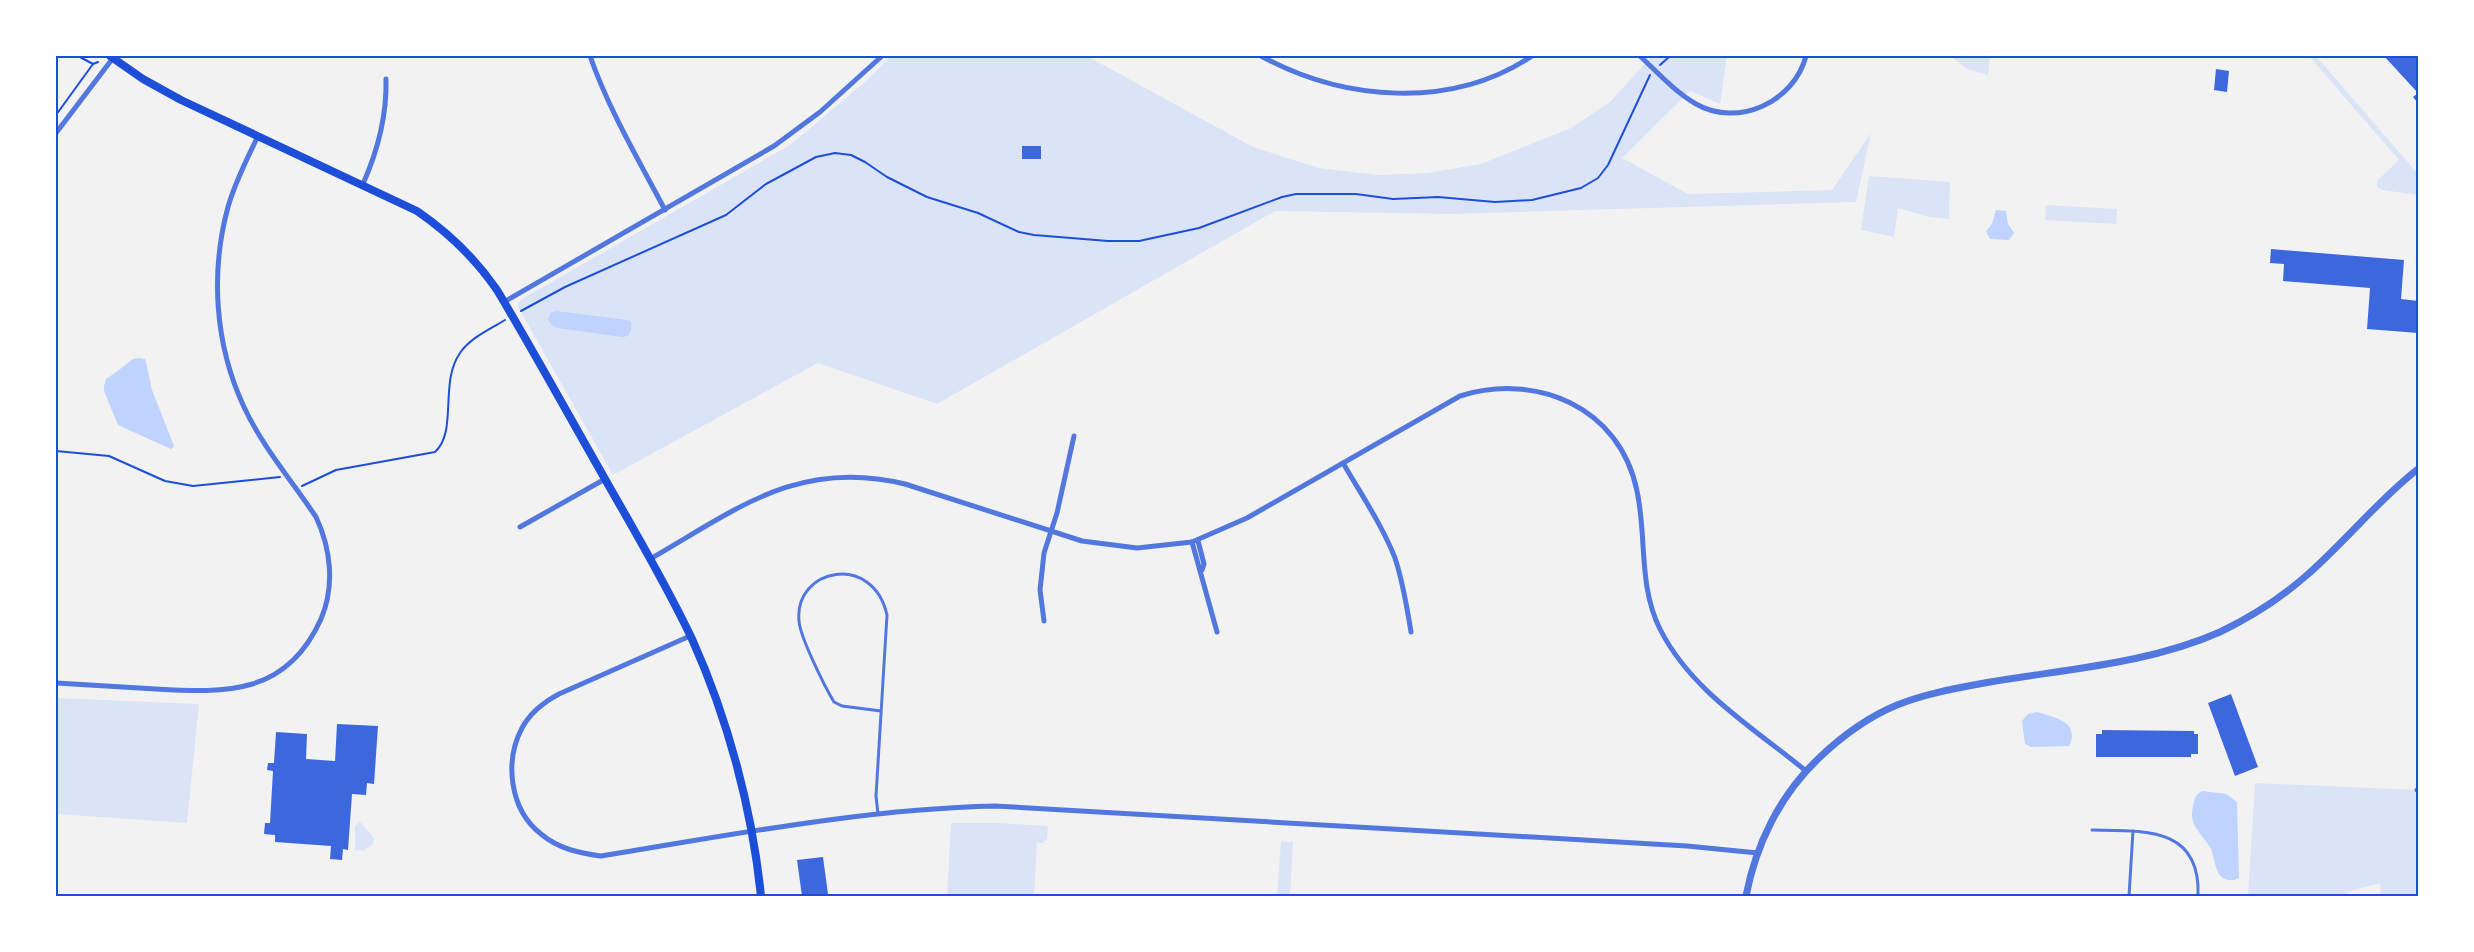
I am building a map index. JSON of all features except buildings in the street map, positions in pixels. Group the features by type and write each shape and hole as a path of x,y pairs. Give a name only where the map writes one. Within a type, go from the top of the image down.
{"main road":[{"path":"112,57 160,89 417,211 446,232 476,262 504,302 650,558 690,636 729,740 751,832 760,897"}],"street":[{"path":"590,56 621,126 665,210"},
{"path":"504,302 774,147 829,104 882,56"},
{"path":"1261,56 1284,68 1319,81 1346,88 1394,94 1441,90 1468,84 1494,75 1532,56"},
{"path":"1640,56 1695,104 1714,111 1729,113 1753,110 1768,104 1785,92 1796,79 1806,56"},
{"path":"56,133 112,57"},
{"path":"363,184 382,132 386,79"},
{"path":"56,683 211,692 254,684 283,668 302,650 318,626 328,596 330,578 329,558 322,531 297,489 258,433 244,407 232,376 218,307 218,262 228,207 237,179 258,136"},
{"path":"650,558 767,493 815,479 854,476 905,484 1082,541 1116,547 1161,547 1195,541 1247,518 1460,396 1479,390 1518,388 1535,390 1554,395 1583,410 1608,432 1629,463 1641,513 1645,584 1651,607 1670,648 1700,685 1806,771"},
{"path":"1044,621 1040,579 1074,435"},
{"path":"1343,463 1376,518 1395,558 1411,632"},
{"path":"1746,897 1758,853 1776,813 1806,771 1827,750 1857,726 1890,708 1952,689 2155,654 2200,640 2237,623 2272,602 2307,576 2379,503 2418,469"},
{"path":"520,527 605,479"},
{"path":"1195,541 1204,564 1202,570 1218,632"},
{"path":"690,636 559,694 546,701 531,716 522,729 515,747 512,768 513,784 526,818 541,834 559,846 579,853 601,856 878,814 935,807 995,807 1688,846 1758,853"}],"lane":[{"path":"878,814 876,796 888,622 883,599 873,585 860,577 840,573 824,578 815,583 805,596 799,614 801,631 834,702 842,706 881,711"},
{"path":"2092,830 2133,831 2162,835 2183,848 2192,858 2197,871 2198,897"},
{"path":"2129,897 2133,831"}],"path":[{"path":"78,56 93,64"},
{"path":"1661,64 1670,56"},
{"path":"56,115 93,64 98,62"},
{"path":"520,311 574,283 726,215 766,184 816,157 835,153 858,158 905,187 927,197 978,213 1018,232 1108,241 1139,241 1199,228 1296,194 1356,194 1393,199 1438,197 1495,202 1532,200 1563,194 1581,188 1598,178 1608,165 1650,75"},
{"path":"297,489 323,474 336,470 435,452 440,447 447,428 448,387 456,360 461,352 482,333 505,320"},
{"path":"56,451 109,456 165,481 193,486 288,476"}],"shaded area":[{"path":"891,56 1087,56 1253,147 1319,168 1378,175 1428,173 1481,164 1571,128 1610,102 1652,56 1727,56 1720,104 1690,91 1622,158 1688,194 1832,190 1871,133 1856,202 1451,214 1275,211 937,404 818,363 613,475 517,305 522,299 790,145 866,81"},
{"path":"1950,56 1990,56 1988,75 1967,69"},
{"path":"2309,56 2316,56 2418,174 2418,195 2377,187 2377,181 2399,160"},
{"path":"1869,176 1950,182 1949,219 1929,217 1898,208 1894,237 1861,230"},
{"path":"2046,205 2117,209 2116,224 2045,220"},
{"path":"56,698 199,704 187,823 56,814"},
{"path":"2255,783 2418,790 2418,896 2381,896 2380,883 2347,892 2347,896 2248,896"},
{"path":"360,822 374,838 373,844 363,851 355,850 355,826"},
{"path":"951,823 1048,826 1047,839 1043,843 1037,843 1034,896 947,896"},
{"path":"1281,842 1293,842 1290,896 1277,896"}],"water":[{"path":"1996,210 2006,211 2008,224 2014,233 2009,240 1990,239 1986,231 1992,224"},
{"path":"556,311 628,320 631,322 631,330 628,336 622,337 557,328 548,320 550,313"},
{"path":"133,359 145,359 152,390 174,446 171,449 118,425 104,391 106,379"},
{"path":"2037,712 2058,719 2069,726 2072,738 2069,746 2031,747 2025,744 2022,721 2028,714"},
{"path":"2202,791 2226,794 2237,802 2238,879 2227,880 2219,874 2211,849 2194,825 2192,814 2194,802 2196,796"}]}
